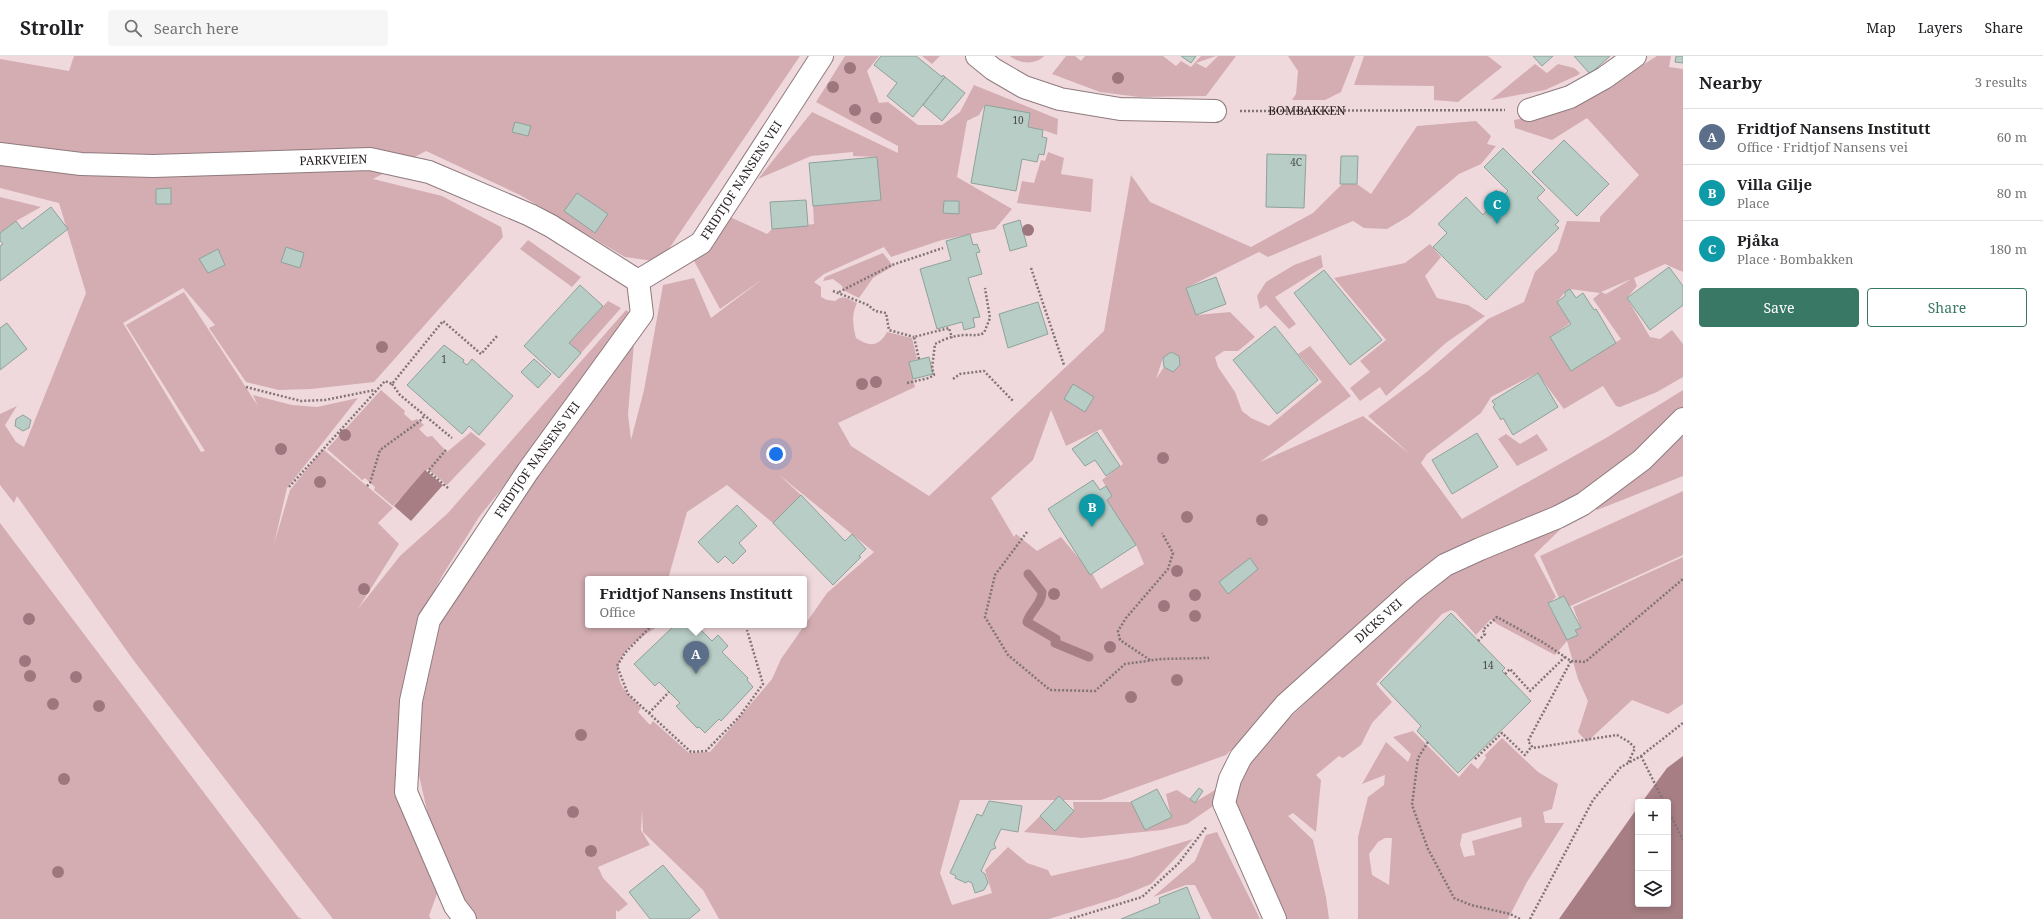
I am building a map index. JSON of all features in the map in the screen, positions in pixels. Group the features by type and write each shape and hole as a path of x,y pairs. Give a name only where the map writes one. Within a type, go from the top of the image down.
{"street":[{"name":"FRIDTJOF NANSENS VEI","path":"465,919 455,906 406,792 411,701 429,620 528,471 642,314 638,281 701,243 822,56"},
{"path":"977,56 993,69 1024,88 1060,99 1120,109 1215,111"},
{"path":"1529,110 1570,97 1604,78 1635,56"},
{"name":"PARKVEIEN","path":"0,154 81,164 153,166 370,159 429,172 530,214 638,281"},
{"name":"DICKS VEI","path":"1224,803 1230,779 1241,758 1285,705 1413,590 1445,565 1558,517 1583,504 1642,460 1683,419"},
{"path":"1224,803 1275,919"}],"path":[{"name":"BOMBAKKEN","path":"1215,111 1529,110"},
{"path":"839,292 892,265 943,248"},
{"path":"1031,268 1064,365"},
{"path":"907,383 929,378 934,375 932,368 935,344 945,339 966,335 975,337 984,333 990,318 985,288"},
{"path":"833,291 839,292 868,305 875,311 886,313 889,330 914,336 949,328 952,338"},
{"path":"392,384 443,322 481,354 497,336"},
{"path":"914,336 919,359"},
{"path":"953,379 960,374 984,371 1013,401"},
{"path":"288,487 385,381 392,384 400,395 452,438"},
{"path":"246,388 301,401 325,400 376,390"},
{"path":"367,486 370,483 380,450 420,422 425,415"},
{"path":"446,450 428,471 448,488"},
{"path":"1027,532 995,575 985,617 1008,654 1050,690 1095,691 1125,664 1151,660 1209,658"},
{"path":"1151,660 1120,640 1118,631 1126,618 1168,569 1173,553 1162,533"},
{"path":"1478,641 1485,634 1482,630 1496,616 1544,643 1571,661 1585,662 1683,579"},
{"path":"649,628 625,653 617,666 628,694 691,752 706,751 739,717 763,684 747,630"},
{"path":"1505,674 1510,669 1530,691 1565,657"},
{"path":"1571,661 1528,741 1533,748 1616,735 1635,748 1628,763"},
{"path":"649,713 669,692"},
{"path":"1530,919 1593,800 1607,781 1628,763 1641,756 1683,722"},
{"path":"1476,759 1502,733 1525,755 1532,746"},
{"path":"1428,742 1418,758 1412,805 1428,849 1454,898 1471,905 1510,914 1520,919"},
{"path":"1641,756 1662,799"},
{"path":"1070,919 1142,897 1178,864 1224,803"},
{"path":"1671,816 1683,840"}],"shaded area":[{"path":"74,56 800,56 660,262 625,257 520,195 426,151 373,179 442,196 501,227 503,237 374,382 311,389 279,390 246,382 209,328 215,325 183,288 123,323 201,452 205,451 126,325 184,292 258,406 253,395 292,405 317,407 358,398 287,488 274,544 290,490 323,449 393,508 378,523 399,544 358,609 400,556 448,513 626,310 635,316 555,422 479,517 442,576 420,619 404,679 399,736 439,888 429,916 431,919 333,919 134,661 17,496 14,503 0,485 0,414 17,406 5,425 16,442 24,447 86,293 59,203 0,188 0,59 69,71"},
{"path":"845,56 879,56 867,71 879,103 888,102 918,125 942,125 960,112 974,85 1058,119 1057,135 1028,127 985,105 979,115 967,121 957,177 1012,209 995,229 942,240 891,257 884,247 824,274 814,282 821,287 821,297 827,300 835,301 843,298 857,303 853,316 853,325 856,338 861,341 869,344 877,343 881,341 887,332 912,338 917,359 909,362 915,387 838,423 851,446 929,496 1104,331 1131,175 1150,202 1251,247 1313,213 1342,184 1357,184 1371,194 1417,126 1476,121 1491,136 1487,144 1496,146 1481,164 1459,174 1409,216 1387,229 1364,228 1353,221 1268,257 1259,252 1186,288 1197,315 1230,312 1255,337 1238,351 1224,351 1215,357 1218,367 1235,392 1242,411 1251,418 1269,426 1322,382 1298,354 1310,346 1351,396 1260,462 1363,416 1410,454 1368,416 1428,371 1488,319 1524,302 1535,272 1557,251 1567,221 1600,222 1600,217 1639,175 1587,118 1552,140 1515,128 1514,120 1572,109 1657,56 1671,56 1669,67 1683,69 1683,272 1665,264 1634,278 1637,286 1627,298 1650,337 1660,339 1672,330 1683,344 1683,377 1657,392 1620,407 1616,406 1603,386 1564,409 1537,373 1491,397 1481,413 1427,454 1421,463 1462,519 1606,438 1683,390 1683,408 1660,434 1561,508 1477,539 1332,650 1226,755 1101,800 960,800 940,873 952,905 992,893 985,870 1008,847 1027,863 1048,870 1051,876 1130,858 1193,839 1151,884 1117,898 1049,919 719,919 703,890 643,832 642,810 641,830 650,845 598,867 603,878 628,904 618,912 616,910 616,919 475,919 434,842 416,762 416,713 436,628 530,484 634,343 628,414 631,440 644,390 663,285 694,278 711,318 764,278 720,309 693,259 730,217 767,234 772,229 814,224 813,206 880,200 877,157 853,156 853,152 811,156 758,179 812,112 898,153 898,146 816,102","holes":["1629,280 1606,294 1601,292","1570,289 1600,293 1593,299 1621,339 1571,371 1550,337 1570,323 1557,302 1565,292","1171,352 1179,356 1180,365 1173,372 1164,367 1156,379 1163,358","1051,410 1066,446 1101,429 1123,464 1102,480 1112,496 1107,500 1136,545 1144,564 1101,589 1093,575 1061,537 1037,551 1016,534 1014,537 991,498 1033,460"]},
{"path":"922,56 940,56 932,64"},
{"path":"1010,56 1044,56 1037,61 1023,62"},
{"path":"1066,56 1075,56 1081,61 1085,56 1163,56 1176,66 1181,61 1191,67 1201,56 1216,56 1196,63 1206,68 1218,56 1236,56 1206,96 1139,97 1100,92 1052,74"},
{"path":"1288,56 1355,56 1341,92 1325,100 1292,100 1296,94 1298,71"},
{"path":"1364,56 1488,56 1502,67 1458,102 1434,100 1434,86 1354,85"},
{"path":"1535,64 1547,73 1558,64 1574,68 1580,73 1545,90 1491,100"},
{"path":"1048,152 1064,158 1061,174 1093,179 1091,212 1017,203 1022,181 1034,183 1041,160 1045,161"},
{"path":"0,197 41,207 16,221 0,233"},
{"path":"528,240 581,277 572,287 520,249"},
{"path":"1430,244 1441,257 1425,276 1437,298 1468,305 1485,316 1447,342 1386,396 1380,387 1360,401 1350,388 1370,372 1360,361 1386,340 1334,278 1405,263"},
{"path":"883,253 893,266 873,278 859,298 845,291 841,285 833,279 823,281 825,277"},
{"path":"1321,255 1323,267 1275,297 1296,324 1289,329 1266,305 1260,309 1257,296 1266,282 1294,265"},
{"path":"608,301 621,308 581,353 569,343"},
{"path":"381,390 405,411 404,414 412,421 417,419 424,425 419,429 427,437 432,436 447,452 471,432 486,444 447,485 428,469 393,506 374,490 375,487 365,478 362,480 327,449"},
{"path":"1506,434 1520,444 1537,434 1548,450 1517,466 1498,439"},
{"path":"1683,436 1683,476 1597,510 1594,507"},
{"path":"425,470 443,485 411,521 394,506"},
{"path":"1683,491 1683,555 1564,609 1540,556"},
{"path":"1569,521 1534,555 1556,597 1548,604 1568,640 1577,635 1575,630 1581,628 1573,607 1683,557 1683,704 1668,714 1632,700 1587,742 1578,732 1588,701 1578,679 1567,641 1555,655 1497,624 1491,619 1476,635 1455,612 1451,610 1442,614 1376,684 1392,702 1372,723 1361,745 1343,758 1339,756 1316,775 1321,780 1316,832 1293,813 1288,816 1313,840 1326,897 1329,919 1285,919 1248,848 1235,799 1239,775 1262,744 1396,617 1451,575"},
{"path":"0,523 298,917 302,919 0,919"},
{"path":"1413,731 1459,777 1471,763 1478,769 1486,758 1485,755 1502,738 1538,772 1558,784 1552,809 1543,812 1545,823 1564,823 1527,882 1508,919 1358,919 1358,837 1368,797 1384,785 1385,775 1362,784 1386,742 1408,762 1411,754 1393,737","holes":["1521,817 1522,827 1472,841 1475,855 1464,857 1460,845 1462,834","1385,838 1392,838 1389,885 1372,875 1369,854 1378,842"]},
{"path":"1683,756 1683,919 1559,919 1635,811 1635,907 1671,907 1671,799 1644,799 1667,768"},
{"path":"1177,790 1195,802 1215,790 1219,802 1187,824 1162,830 1082,838 1024,832 1040,816 1056,830 1074,811 1073,802 1131,802 1146,830 1171,817 1166,794"},
{"path":"1217,832 1260,919 1212,919 1195,885 1186,885 1153,897 1195,861 1206,835"}],"building":[{"path":"881,56 916,56 942,77 943,75 945,77 913,117 887,96 897,83 874,65"},
{"path":"1181,56 1196,56 1191,63"},
{"path":"1533,56 1553,56 1542,66"},
{"path":"1574,56 1610,56 1590,74"},
{"path":"1676,56 1683,56 1683,63 1675,62"},
{"path":"945,77 965,93 942,121 923,105"},
{"path":"985,105 1030,113 1028,127 1043,130 1042,137 1047,138 1044,155 1039,154 1037,162 1022,159 1016,191 971,183"},
{"path":"515,122 531,126 528,136 512,132"},
{"path":"1564,140 1609,184 1577,216 1532,172"},
{"path":"1503,148 1545,190 1537,198 1559,221 1555,225 1559,228 1486,300 1433,247 1447,233 1438,224 1466,197 1483,215 1489,208 1484,202 1496,190 1503,196 1508,191 1484,167"},
{"path":"1267,154 1306,155 1304,208 1266,207"},
{"path":"1341,156 1358,156 1357,184 1340,184"},
{"path":"877,157 881,200 813,206 809,163"},
{"path":"171,188 171,204 156,204 156,189"},
{"path":"577,193 608,214 595,233 564,211"},
{"path":"806,200 808,226 772,229 770,202"},
{"path":"944,201 959,201 959,214 943,213"},
{"path":"51,207 68,229 0,281 0,246 3,244 0,241 0,233 16,221 22,229"},
{"path":"1020,220 1027,246 1010,251 1003,225"},
{"path":"970,234 973,245 977,244 980,252 976,253 982,274 968,278 980,317 973,318 975,327 964,330 962,322 937,329 920,269 951,260 946,241"},
{"path":"286,247 304,253 300,268 281,262"},
{"path":"218,249 225,265 208,273 199,259"},
{"path":"1669,267 1683,286 1683,305 1650,330 1627,298"},
{"path":"1324,270 1382,340 1350,365 1294,293"},
{"path":"1216,277 1226,304 1196,315 1186,288"},
{"path":"580,285 603,306 569,343 581,353 559,378 524,346"},
{"path":"1570,289 1576,298 1583,293 1594,310 1596,309 1616,343 1571,371 1550,337 1571,324 1557,302 1565,296 1565,292"},
{"path":"1038,302 1048,334 1008,348 999,314"},
{"path":"7,323 27,349 0,370 0,328"},
{"path":"1275,326 1318,380 1277,414 1233,360"},
{"path":"444,345 464,360 463,362 467,365 472,359 513,396 479,435 469,426 462,434 407,385"},
{"path":"1171,352 1179,356 1180,365 1173,372 1164,367 1163,358"},
{"path":"929,357 933,374 913,379 909,362"},
{"path":"534,359 551,374 538,388 521,372"},
{"path":"1538,373 1558,407 1513,435 1503,418 1501,420 1493,407 1495,405 1492,401"},
{"path":"1073,384 1094,397 1085,412 1064,399"},
{"path":"23,415 31,420 29,428 23,431 15,426 16,419"},
{"path":"1097,432 1120,466 1106,476 1095,460 1085,466 1072,449"},
{"path":"1477,433 1498,467 1452,494 1432,460"},
{"path":"1093,480 1100,490 1106,486 1112,496 1107,500 1136,545 1090,575 1048,509"},
{"path":"801,495 845,541 852,534 866,549 859,556 861,557 833,585 773,523"},
{"path":"737,505 757,526 739,543 746,551 733,564 725,556 718,563 698,542"},
{"path":"1250,558 1258,569 1228,594 1219,582"},
{"path":"1564,596 1581,628 1575,630 1578,635 1567,640 1548,603"},
{"path":"1451,613 1505,668 1502,671 1531,701 1458,773 1417,731 1421,726 1380,683"},
{"path":"672,628 699,628 712,641 718,635 728,646 722,652 748,678 747,680 753,687 721,721 719,719 705,733 699,727 697,728 676,706 680,703 659,682 655,686 634,664"},
{"path":"1199,788 1203,791 1195,803 1190,799"},
{"path":"1157,789 1172,817 1145,830 1131,802"},
{"path":"1059,796 1074,811 1055,831 1040,816"},
{"path":"989,801 1022,806 1018,832 1001,829 994,844 996,848 991,850 981,871 985,874 988,883 984,890 975,893 972,883 968,881 966,883 955,878 956,876 950,873 977,814 982,816"},
{"path":"663,865 700,910 689,919 650,919 629,892"},
{"path":"1187,887 1200,919 1121,919 1160,903 1159,898"}],"waterway":[{"path":"1028,574 1042,592 1040,600 1027,622 1056,639 1055,643 1089,657"}],"place":[{"name":"Pjåka","path":"1497,224"},
{"name":"Villa Gilje","path":"1092,527"},
{"name":"Fridtjof Nansens Institutt","path":"696,674"}]}
